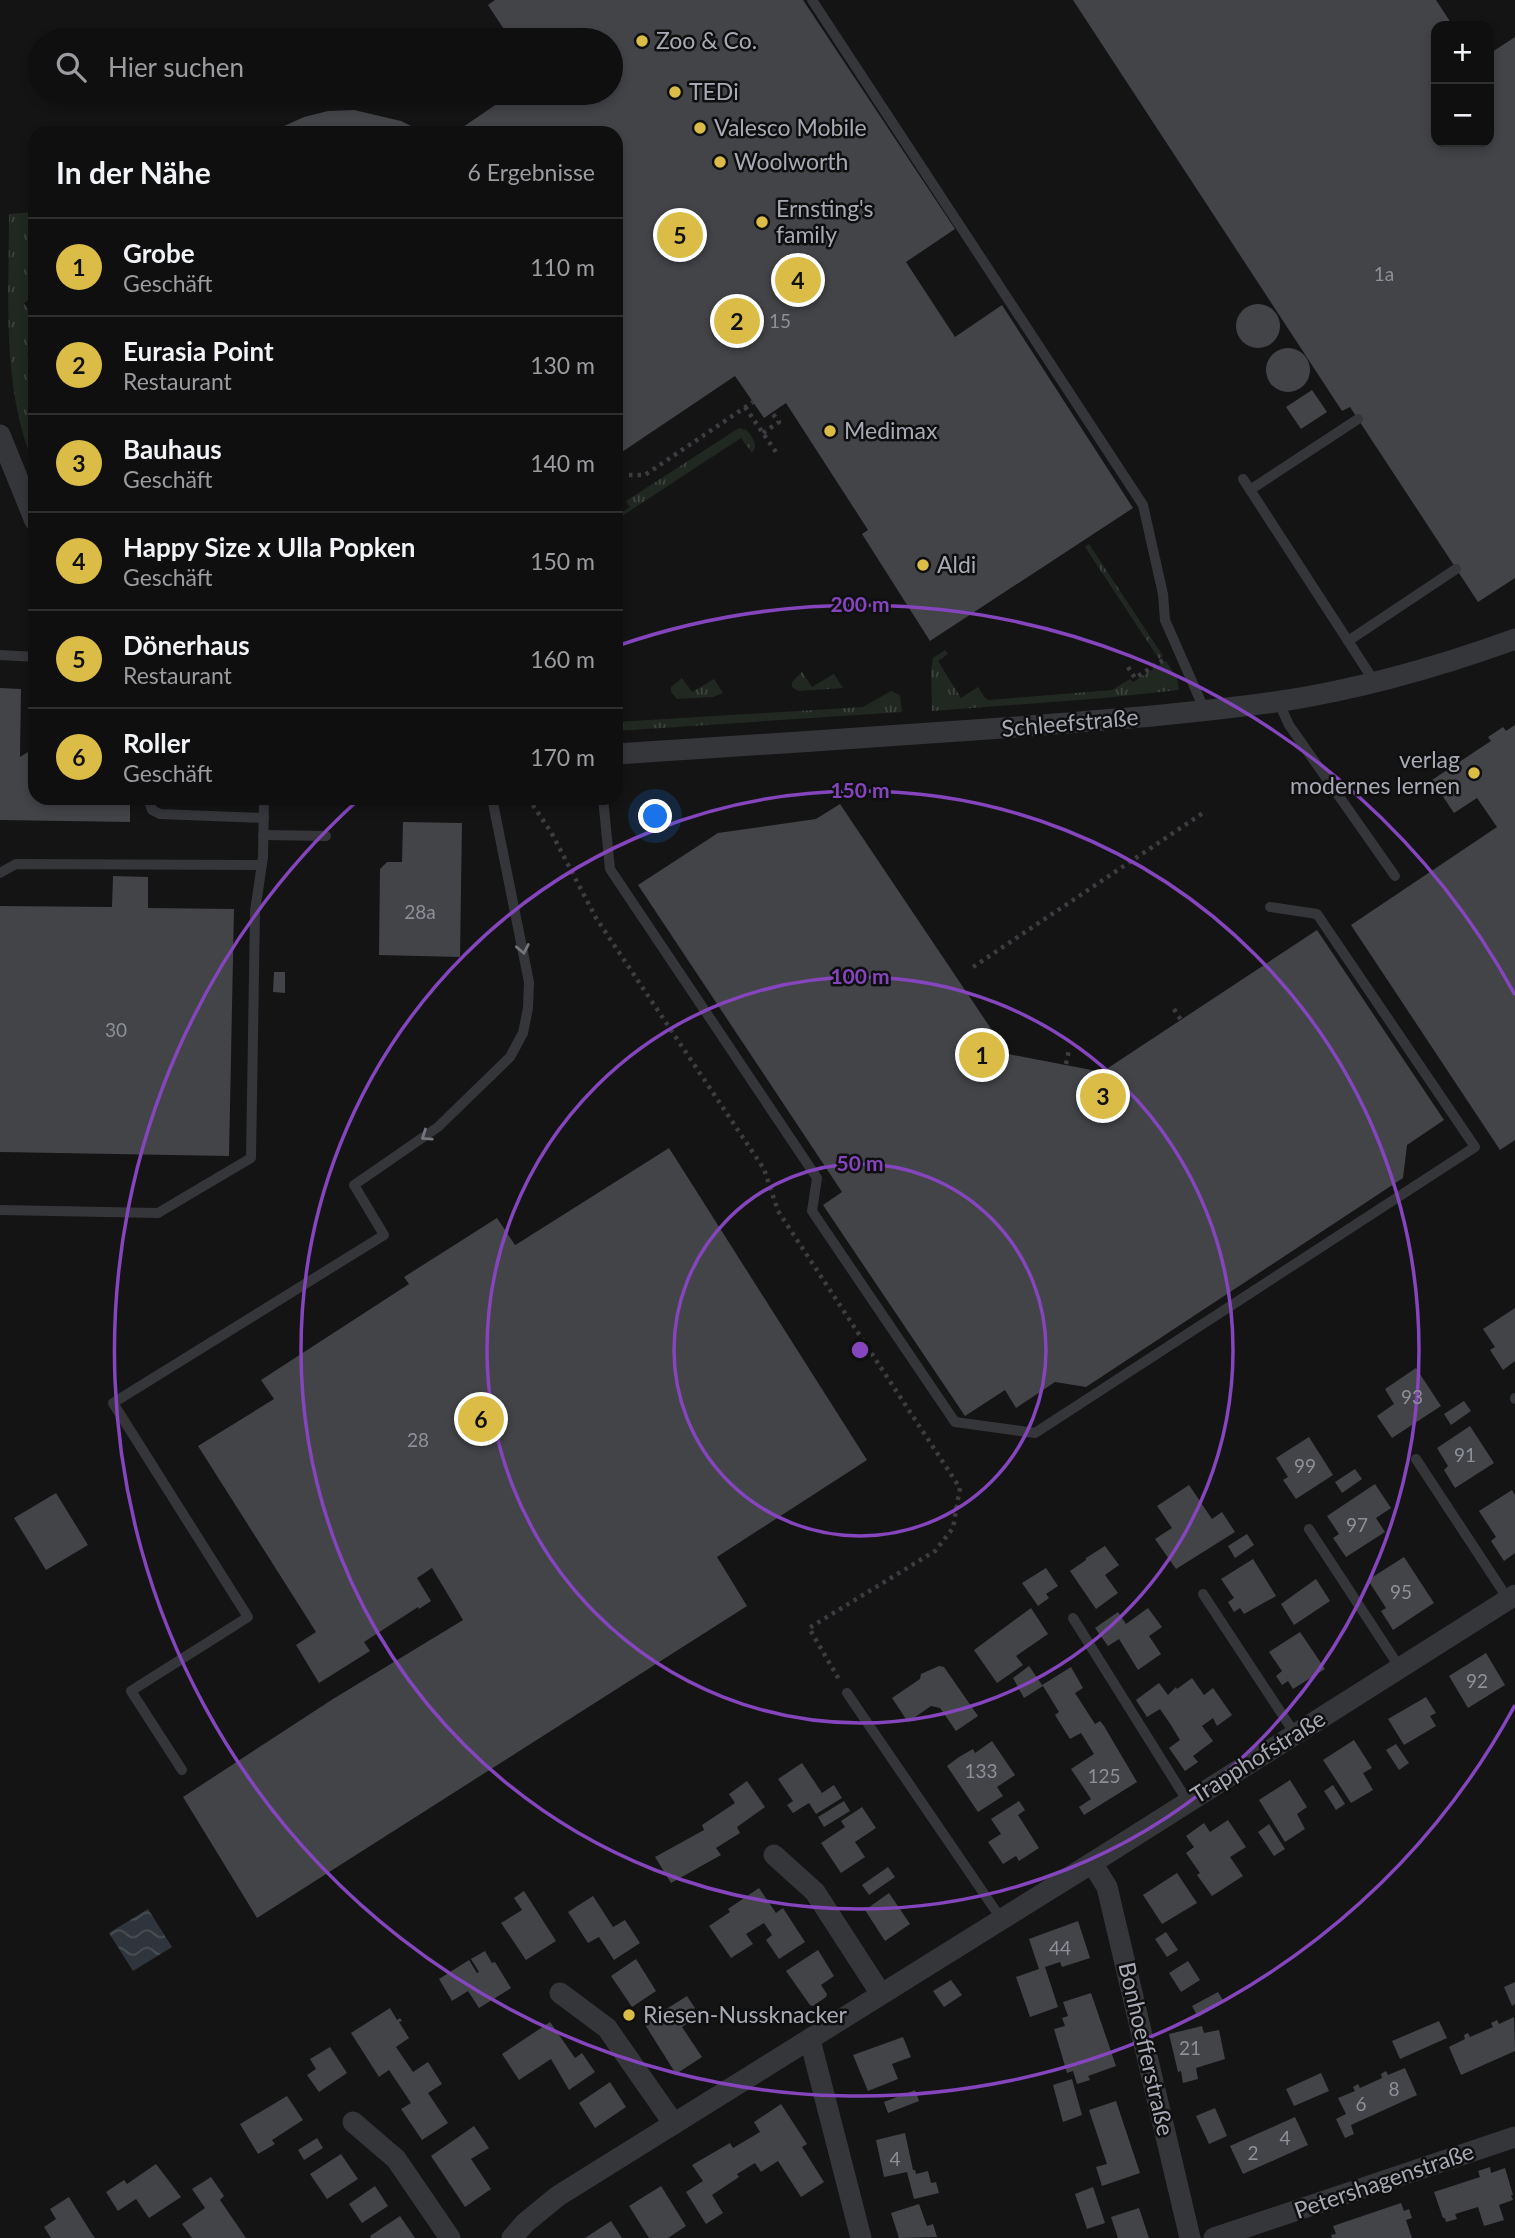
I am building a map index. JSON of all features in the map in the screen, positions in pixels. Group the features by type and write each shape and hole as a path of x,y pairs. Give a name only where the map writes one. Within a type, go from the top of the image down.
{"street":[{"path":"0,435 28,504"},
{"name":"Schleefstraße","path":"623,754 967,731 1205,711 1278,701 1374,681 1474,654 1515,639"},
{"name":"Trapphofstraße","path":"512,2238 525,2223 558,2196 1002,1920 1512,1597"},
{"path":"775,1854 815,1892 881,1994"},
{"name":"Bonhoefferstraße","path":"1092,1863 1107,1887 1190,2238"},
{"path":"560,1993 607,2028 674,2124"},
{"path":"810,2040 860,2238"},
{"path":"353,2122 396,2159 450,2238"},
{"name":"Petershagenstraße","path":"1214,2238 1515,2137"}],"lane":[{"path":"812,0 1143,505 1163,594 1165,620 1205,711"},
{"path":"1250,490 1358,419"},
{"path":"1293,446 1301,457"},
{"path":"1243,479 1374,681"},
{"path":"1348,640 1456,569"},
{"path":"0,655 28,657"},
{"path":"1278,701 1289,725 1395,876"},
{"path":"150,805 152,810 160,814 264,818"},
{"path":"0,1210 158,1213 251,1158 255,911 264,805"},
{"path":"182,1770 131,1691 248,1617 113,1403 384,1235 354,1185 438,1128 510,1057 523,1033 529,982 493,805"},
{"path":"604,805 610,869 817,1178 812,1211 955,1422 1035,1433 1475,1147 1317,914 1270,907"},
{"path":"263,835 326,836"},
{"path":"0,873 16,864 261,865"},
{"path":"1416,1459 1512,1597"},
{"path":"1309,1529 1400,1668"},
{"path":"1203,1594 1295,1734"},
{"path":"1073,1618 1188,1802"},
{"path":"847,1693 1002,1920"}],"path":[{"path":"629,475 645,475 753,402"},
{"path":"745,407 776,452"},
{"path":"763,433 779,422 772,413"},
{"path":"1128,667 1135,678 1180,653"},
{"path":"533,805 551,832 596,918 764,1169 778,1211 960,1488 953,1528 935,1551 809,1628 847,1693"},
{"path":"973,967 1206,811"},
{"path":"1174,1009 1181,1020"},
{"path":"1066,1064 1069,1050"}],"green space":[{"path":"28,213 28,300 24,303 28,309 28,448 17,406 9,343 9,214"},
{"path":"739,428 747,430 753,439 755,447 752,453 741,438 623,515 623,512 630,507 626,501"},
{"path":"1089,544 1163,656 1159,659 1085,547"},
{"path":"945,650 948,654 938,661 961,698 978,687 989,700 1112,690 1130,679 1133,682 1166,661 1177,678 1179,690 932,711 933,658"},
{"path":"802,672 812,687 834,674 843,688 798,691 792,687 792,682"},
{"path":"682,678 692,692 714,679 723,693 713,697 677,699 671,692 671,687"},
{"path":"891,691 900,695 902,712 623,731 623,722 863,707"}],"water":[{"path":"148,1909 172,1947 133,1971 109,1933"}],"building":[{"path":"495,0 803,0 955,229 906,262 955,337 1002,305 1133,508 930,641 862,534 868,530 786,403 764,418 735,376 623,451 623,126 464,126 495,105 623,105 623,28 503,28 488,5"},
{"path":"1073,0 1436,0 1450,21 1431,21 1431,147 1494,147 1494,51 1515,37 1515,578 1478,602 1350,407 1342,411"},
{"path":"354,110 401,121 411,126 284,126 304,117 328,111"},
{"path":"1258,304 1267,305 1274,310 1279,317 1279,335 1274,342 1267,347 1258,348 1249,347 1242,342 1237,335 1236,326 1237,317 1242,310 1249,305"},
{"path":"1288,348 1297,349 1304,354 1309,361 1309,379 1304,386 1297,391 1288,392 1279,391 1272,386 1267,379 1266,370 1267,361 1272,354 1279,349"},
{"path":"1312,390 1327,412 1301,429 1286,407"},
{"path":"0,688 21,689 20,757 28,752 28,805 130,805 130,822 0,820"},
{"path":"1515,725 1515,1140 1500,1150 1351,925 1497,827 1477,798 1454,813 1432,780 1491,741 1488,737 1503,727 1506,731"},
{"path":"840,804 1008,1054 1102,1072 1317,930 1444,1120 1407,1145 1403,1178 1086,1387 1055,1382 1016,1408 1005,1390 965,1416 823,1205 842,1192 638,885 718,833 816,819"},
{"path":"403,822 462,823 460,957 379,955 380,869 387,862 402,862"},
{"path":"113,876 148,877 148,908 234,909 229,1156 0,1152 0,906 112,907"},
{"path":"274,972 285,972 285,993 273,992"},
{"path":"669,1148 867,1460 717,1557 747,1606 257,1918 183,1797 333,1699 463,1620 432,1568 417,1578 431,1601 364,1642 370,1651 319,1683 296,1645 316,1632 198,1446 274,1399 261,1380 409,1284 404,1277 497,1218 515,1245"},
{"path":"1515,1308 1515,1361 1503,1370 1490,1350 1495,1347 1483,1329"},
{"path":"1416,1368 1441,1406 1392,1438 1377,1416 1394,1404 1385,1389"},
{"path":"1464,1401 1471,1411 1451,1425 1444,1414"},
{"path":"1470,1426 1494,1463 1455,1488 1444,1470 1448,1466 1437,1448"},
{"path":"1309,1437 1333,1475 1296,1499 1283,1480 1288,1477 1276,1458"},
{"path":"1355,1469 1362,1479 1342,1493 1335,1482"},
{"path":"1375,1484 1391,1508 1376,1518 1385,1532 1346,1557 1333,1538 1339,1534 1327,1516"},
{"path":"1189,1485 1212,1519 1222,1512 1235,1532 1176,1569 1155,1539 1172,1528 1157,1506"},
{"path":"1512,1490 1515,1495 1515,1553 1504,1561 1491,1541 1496,1537 1479,1511"},
{"path":"56,1493 88,1545 46,1570 14,1518"},
{"path":"1247,1534 1254,1545 1235,1558 1228,1546"},
{"path":"1105,1546 1119,1565 1105,1575 1118,1593 1096,1609 1070,1571"},
{"path":"1404,1557 1434,1603 1393,1630 1381,1611 1386,1608 1368,1580"},
{"path":"1253,1559 1276,1596 1244,1614 1240,1608 1234,1612 1228,1602 1234,1598 1221,1579"},
{"path":"1046,1568 1058,1586 1046,1594 1049,1598 1038,1606 1022,1583"},
{"path":"1316,1579 1330,1601 1294,1625 1281,1604"},
{"path":"1031,1608 1048,1634 1016,1656 1023,1665 997,1683 974,1650"},
{"path":"1148,1608 1162,1627 1149,1636 1161,1654 1138,1670 1119,1639 1108,1646 1095,1628 1118,1612 1126,1624"},
{"path":"1300,1632 1325,1669 1293,1689 1288,1681 1282,1685 1276,1676 1282,1671 1269,1652"},
{"path":"1486,1653 1505,1685 1468,1708 1449,1676"},
{"path":"939,1666 944,1667 978,1716 956,1731 940,1708 931,1706 908,1722 892,1698 920,1679 921,1674"},
{"path":"1029,1666 1042,1685 1071,1667 1083,1688 1075,1693 1095,1724 1100,1721 1104,1726 1137,1782 1084,1815 1079,1807 1091,1799 1071,1769 1094,1754 1081,1733 1070,1739 1055,1715 1059,1712 1043,1686 1024,1698 1013,1678"},
{"path":"1192,1678 1204,1695 1213,1688 1232,1715 1217,1726 1213,1718 1202,1726 1213,1741 1193,1756 1198,1762 1185,1771 1169,1748 1180,1740 1160,1709 1147,1717 1136,1700 1159,1683 1168,1695"},
{"path":"1426,1697 1436,1713 1430,1716 1436,1726 1404,1745 1388,1719"},
{"path":"1354,1740 1372,1768 1363,1773 1373,1790 1351,1803 1323,1760"},
{"path":"992,1741 1015,1775 997,1787 1003,1796 978,1812 947,1766 973,1749 975,1753"},
{"path":"1396,1744 1409,1763 1399,1770 1386,1750"},
{"path":"802,1763 822,1793 834,1785 842,1798 816,1814 809,1803 793,1813 787,1805 793,1801 778,1779"},
{"path":"1290,1780 1307,1807 1297,1814 1305,1829 1285,1842 1259,1800"},
{"path":"747,1781 765,1807 737,1827 740,1833 716,1848 721,1855 671,1883 655,1857 704,1830 702,1825 735,1803 729,1794"},
{"path":"1333,1785 1345,1804 1336,1810 1324,1791"},
{"path":"844,1801 850,1811 824,1827 818,1817"},
{"path":"1019,1801 1025,1810 1018,1815 1039,1848 1019,1861 1016,1856 1003,1864 988,1842 1001,1834 991,1819"},
{"path":"862,1807 876,1828 855,1842 865,1857 841,1873 821,1843 845,1827 841,1821"},
{"path":"1228,1820 1246,1847 1230,1857 1243,1876 1212,1896 1186,1853 1194,1847 1186,1836 1204,1823 1210,1832"},
{"path":"1269,1824 1285,1849 1274,1856 1258,1832"},
{"path":"888,1867 895,1877 869,1895 862,1885"},
{"path":"1177,1873 1197,1903 1162,1924 1143,1895"},
{"path":"759,1888 776,1913 783,1908 805,1942 779,1959 766,1940 772,1935 764,1923 746,1934 753,1944 731,1958 709,1926"},
{"path":"524,1891 556,1941 526,1960 501,1923 522,1910 514,1898"},
{"path":"889,1893 910,1924 885,1941 865,1910"},
{"path":"593,1896 613,1927 625,1920 640,1943 614,1960 599,1937 588,1943 568,1912"},
{"path":"1078,1921 1090,1958 1062,1967 1060,1962 1045,1967 1058,2007 1030,2017 1016,1977 1039,1969 1029,1939"},
{"path":"1166,1932 1178,1950 1167,1957 1155,1939"},
{"path":"818,1950 834,1976 821,1985 826,1997 813,2006 786,1971"},
{"path":"485,1951 511,1988 479,2008 468,1991 452,2001 439,1979 469,1960 477,1973 479,1972 471,1959"},
{"path":"636,1959 656,1991 632,2007 611,1976"},
{"path":"1188,1961 1200,1980 1181,1992 1169,1973"},
{"path":"951,1980 962,1995 944,2007 933,1991"},
{"path":"1515,1982 1515,2004 1512,2006 1504,1987"},
{"path":"1218,1992 1224,2002 1198,2017 1192,2006"},
{"path":"1091,1993 1116,2066 1088,2076 1090,2080 1077,2084 1073,2071 1067,2073 1054,2029 1065,2026 1062,2018 1068,2016 1063,2002"},
{"path":"687,1996 695,2008 688,2013 692,2020 682,2027 702,2057 676,2074 644,2023"},
{"path":"390,2008 397,2020 400,2018 402,2021 399,2022 409,2038 396,2047 413,2072 428,2062 442,2084 428,2093 448,2123 422,2140 401,2109 411,2103 389,2070 379,2077 351,2033"},
{"path":"1514,2017 1515,2051 1461,2075 1449,2047 1465,2039 1464,2035 1468,2033 1470,2037 1493,2027 1491,2023 1497,2020 1499,2024"},
{"path":"1439,2021 1447,2038 1400,2059 1392,2041"},
{"path":"550,2022 575,2058 582,2053 595,2072 569,2090 551,2059 519,2080 502,2054"},
{"path":"1202,2026 1204,2033 1219,2030 1225,2059 1196,2068 1198,2079 1183,2083 1169,2034"},
{"path":"903,2037 911,2057 892,2064 898,2079 868,2091 853,2055"},
{"path":"330,2047 347,2073 319,2092 307,2075 316,2069 310,2059"},
{"path":"1405,2068 1417,2095 1351,2125 1354,2134 1345,2138 1336,2119 1346,2114 1338,2098 1355,2091 1353,2087 1358,2084 1360,2088 1382,2078 1381,2074 1386,2071 1388,2075"},
{"path":"1321,2073 1329,2091 1294,2106 1286,2089"},
{"path":"1072,2079 1082,2115 1063,2122 1053,2085"},
{"path":"610,2082 626,2107 595,2128 579,2103"},
{"path":"915,2090 919,2101 888,2113 884,2102"},
{"path":"287,2096 303,2120 272,2140 275,2144 258,2154 240,2124"},
{"path":"1116,2101 1140,2173 1102,2186 1096,2167 1107,2164 1089,2110"},
{"path":"781,2104 807,2144 802,2147 824,2182 801,2197 778,2161 761,2172 755,2163 712,2195 723,2213 706,2224 686,2192 703,2181 692,2165 730,2143 733,2148 760,2132 754,2122"},
{"path":"1215,2108 1227,2136 1209,2144 1196,2116"},
{"path":"1295,2117 1308,2145 1243,2174 1230,2146"},
{"path":"474,2126 489,2148 471,2159 491,2189 465,2207 431,2156"},
{"path":"905,2133 913,2170 916,2174 928,2171 931,2183 936,2182 939,2193 914,2199 907,2172 884,2177 876,2140"},
{"path":"317,2138 323,2148 304,2160 298,2150"},
{"path":"341,2154 358,2179 327,2199 310,2174"},
{"path":"156,2164 181,2197 149,2218 136,2199 118,2211 106,2192 124,2180 127,2184"},
{"path":"1490,2167 1491,2173 1505,2168 1513,2195 1513,2200 1499,2205 1504,2220 1484,2226 1478,2207 1455,2214 1457,2219 1446,2222 1434,2192 1480,2177 1478,2171"},
{"path":"211,2177 224,2196 220,2200 246,2238 192,2238 182,2224 205,2208 192,2189"},
{"path":"375,2186 388,2206 362,2223 349,2204"},
{"path":"661,2186 686,2226 668,2238 649,2238 629,2206"},
{"path":"1093,2187 1105,2223 1087,2229 1075,2194"},
{"path":"69,2197 95,2238 51,2238 44,2227 56,2219 50,2209"},
{"path":"1401,2203 1404,2211 1409,2209 1412,2218 1406,2220 1412,2238 1332,2238 1331,2235 1336,2234 1333,2226"},
{"path":"919,2204 927,2226 933,2224 937,2237 899,2238 891,2213"},
{"path":"1139,2208 1149,2238 1118,2238 1111,2217"},
{"path":"400,2216 415,2238 371,2238 370,2236"},
{"path":"611,2221 622,2238 585,2238"}],"place":[{"name":"Zoo & Co.","path":"642,41"},
{"name":"TEDi","path":"675,92"},
{"name":"Valesco Mobile","path":"700,128"},
{"name":"Woolworth","path":"720,162"},
{"name":"Ernsting's family","path":"762,222"},
{"name":"Dönerhaus","path":"680,235"},
{"name":"Happy Size x Ulla Popken","path":"798,280"},
{"name":"Eurasia Point","path":"737,321"},
{"name":"Medimax","path":"830,431"},
{"name":"Aldi","path":"923,565"},
{"name":"verlag modernes lernen","path":"1474,773"},
{"name":"Grobe","path":"982,1055"},
{"name":"Bauhaus","path":"1103,1096"},
{"name":"Roller","path":"481,1419"},
{"name":"Riesen-Nussknacker","path":"629,2015"}]}
